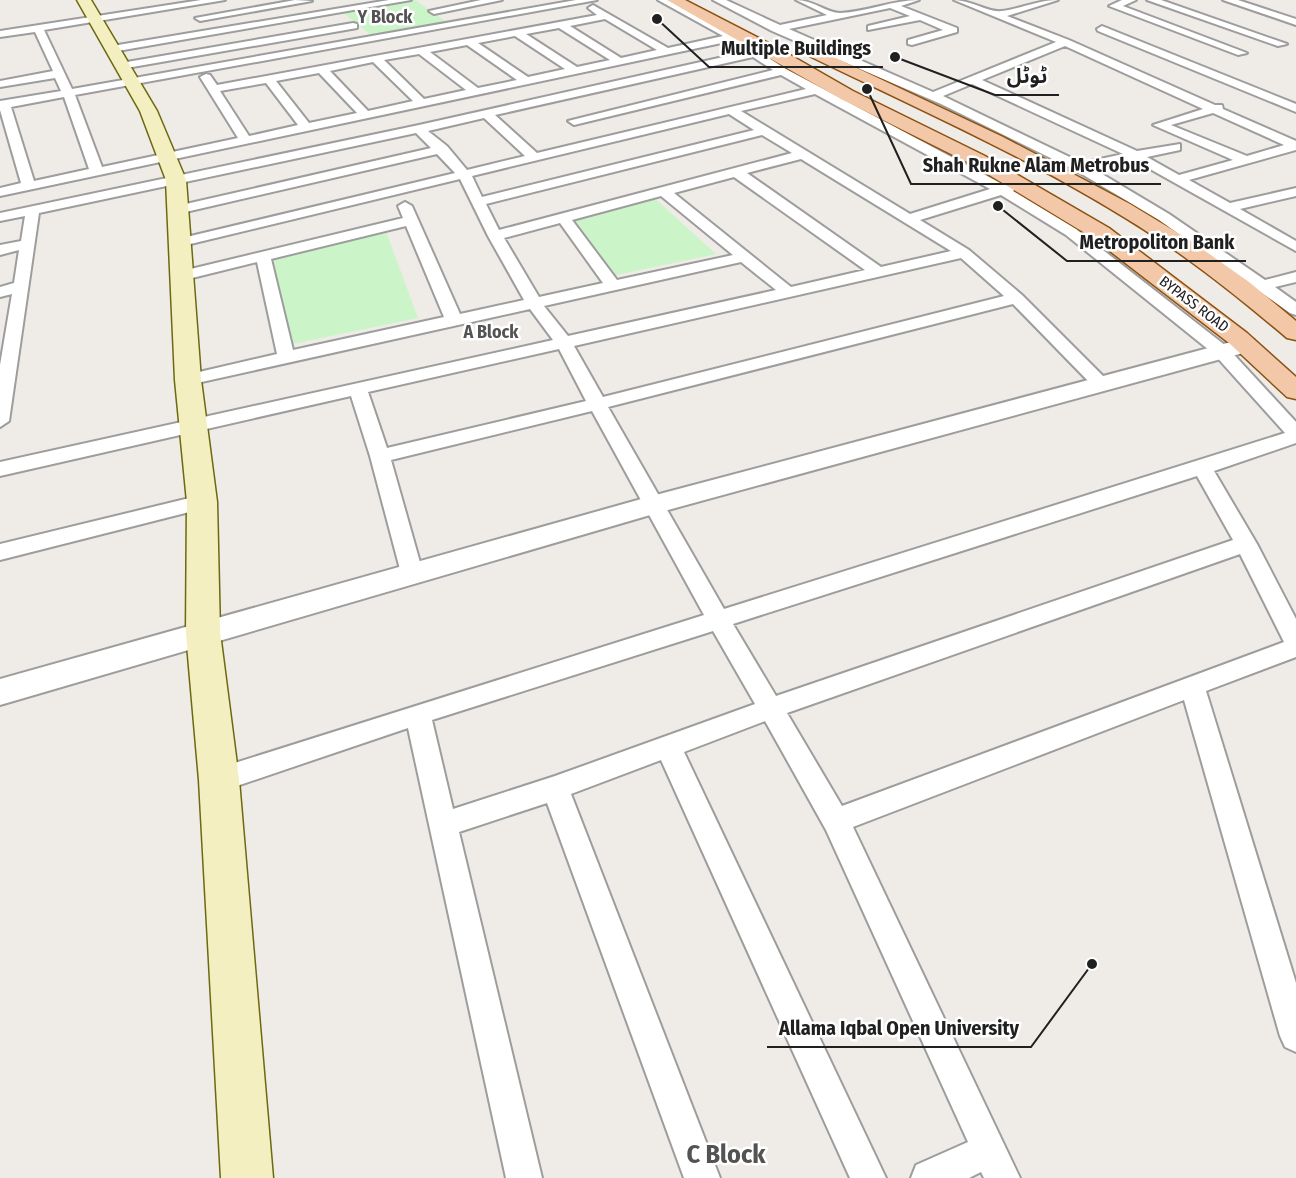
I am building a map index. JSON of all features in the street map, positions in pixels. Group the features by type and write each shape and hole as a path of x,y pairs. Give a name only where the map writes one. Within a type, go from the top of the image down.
{"main road":[{"path":"84,0 113,47 170,156 176,180 188,380 195,424 202,502 203,633 219,780 247,1178"},
{"name":"BYPASS ROAD","path":"674,0 772,51 821,81 960,151 1011,187 1101,233 1246,345 1296,391"},
{"path":"702,0 1007,145 1073,179 1215,268 1296,333"}],"street":[{"path":"29,186 2,105 68,93 113,47 214,0"},
{"path":"190,19 311,0"},
{"path":"113,47 336,12 367,3 406,0"},
{"path":"453,25 431,8 497,0"},
{"path":"663,0 760,52"},
{"path":"718,0 777,29 933,96 1080,167 1183,230 1265,285 1296,310"},
{"path":"801,0 837,16"},
{"path":"860,0 878,8"},
{"path":"777,29 910,0"},
{"path":"959,0 1065,42 1296,146 1179,179"},
{"path":"998,15 1053,0"},
{"path":"1131,0 1114,6 1252,51"},
{"path":"1152,0 1282,44"},
{"path":"1228,0 1296,22"},
{"path":"1241,4 1262,0"},
{"path":"0,34 38,28 202,70 585,1 605,16 666,51"},
{"path":"891,5 953,30 912,42"},
{"path":"1270,14 1296,9"},
{"path":"336,12 371,39"},
{"path":"213,88 605,16"},
{"path":"872,28 920,17"},
{"path":"560,24 619,61"},
{"path":"113,47 353,26"},
{"path":"38,28 38,43 68,93 98,172"},
{"path":"1102,29 1296,108"},
{"path":"516,32 574,70"},
{"path":"0,192 734,37"},
{"path":"1191,65 1296,40"},
{"path":"469,41 526,81"},
{"path":"933,96 1065,42"},
{"path":"422,50 475,91"},
{"path":"219,780 418,714 1202,468 1296,435 1220,351 1011,187 816,90 758,56 760,52"},
{"path":"0,217 419,129 760,52"},
{"path":"1118,66 1164,54"},
{"path":"375,58 422,103"},
{"path":"321,69 365,115"},
{"path":"202,70 245,140"},
{"path":"573,121 782,71"},
{"path":"0,84 57,74"},
{"path":"268,78 306,127"},
{"path":"972,80 1135,155 1296,247"},
{"path":"178,243 816,90"},
{"path":"1248,161 1159,125 1264,95"},
{"path":"547,100 599,142"},
{"path":"732,111 767,130 964,253 1016,298 1099,382"},
{"path":"487,114 535,158"},
{"path":"419,129 442,149 464,174 495,236 534,303 564,343 652,505 836,821 995,1164 929,1178"},
{"path":"479,202 767,130"},
{"path":"1080,167 1175,147"},
{"path":"177,210 442,149"},
{"path":"495,236 805,154"},
{"path":"736,172 879,273"},
{"path":"910,218 1011,187"},
{"path":"400,191 410,221 454,320"},
{"path":"663,191 789,293"},
{"path":"1228,208 1296,192"},
{"path":"1267,199 1296,210"},
{"path":"0,421 33,209"},
{"path":"563,218 614,287"},
{"path":"180,276 410,221"},
{"path":"0,250 28,244"},
{"path":"0,469 964,253"},
{"path":"263,256 286,355"},
{"path":"188,380 286,355 614,287 744,257"},
{"path":"1265,285 1296,278"},
{"path":"0,292 21,286"},
{"path":"380,456 598,405 1016,298"},
{"path":"0,692 652,505 1099,382 1246,345"},
{"path":"357,388 380,456 412,573"},
{"path":"1202,468 1246,544 1296,642"},
{"path":"0,552 202,502"},
{"path":"442,825 555,788 772,708 1246,544"},
{"path":"836,821 1193,688 1296,647"},
{"path":"1193,688 1296,1036"},
{"path":"418,714 524,1178"},
{"path":"668,747 868,1178"},
{"path":"555,788 702,1178"}],"green space":[{"path":"415,0 448,23 372,36 341,11"},
{"path":"651,195 716,254 602,278 558,219"},
{"path":"385,229 418,318 288,345 263,256"}],"place":[{"name":"Multiple Buildings","path":"657,19"},
{"name":"ٹوٹل","path":"895,57"},
{"name":"Shah Rukne Alam Metrobus","path":"867,89"},
{"name":"Metropoliton Bank","path":"998,206"},
{"name":"Allama Iqbal Open University","path":"1092,964"}],"district":[{"name":"Y Block","path":"385,17"},
{"name":"A Block","path":"491,332"},
{"name":"C Block","path":"726,1154"}]}
